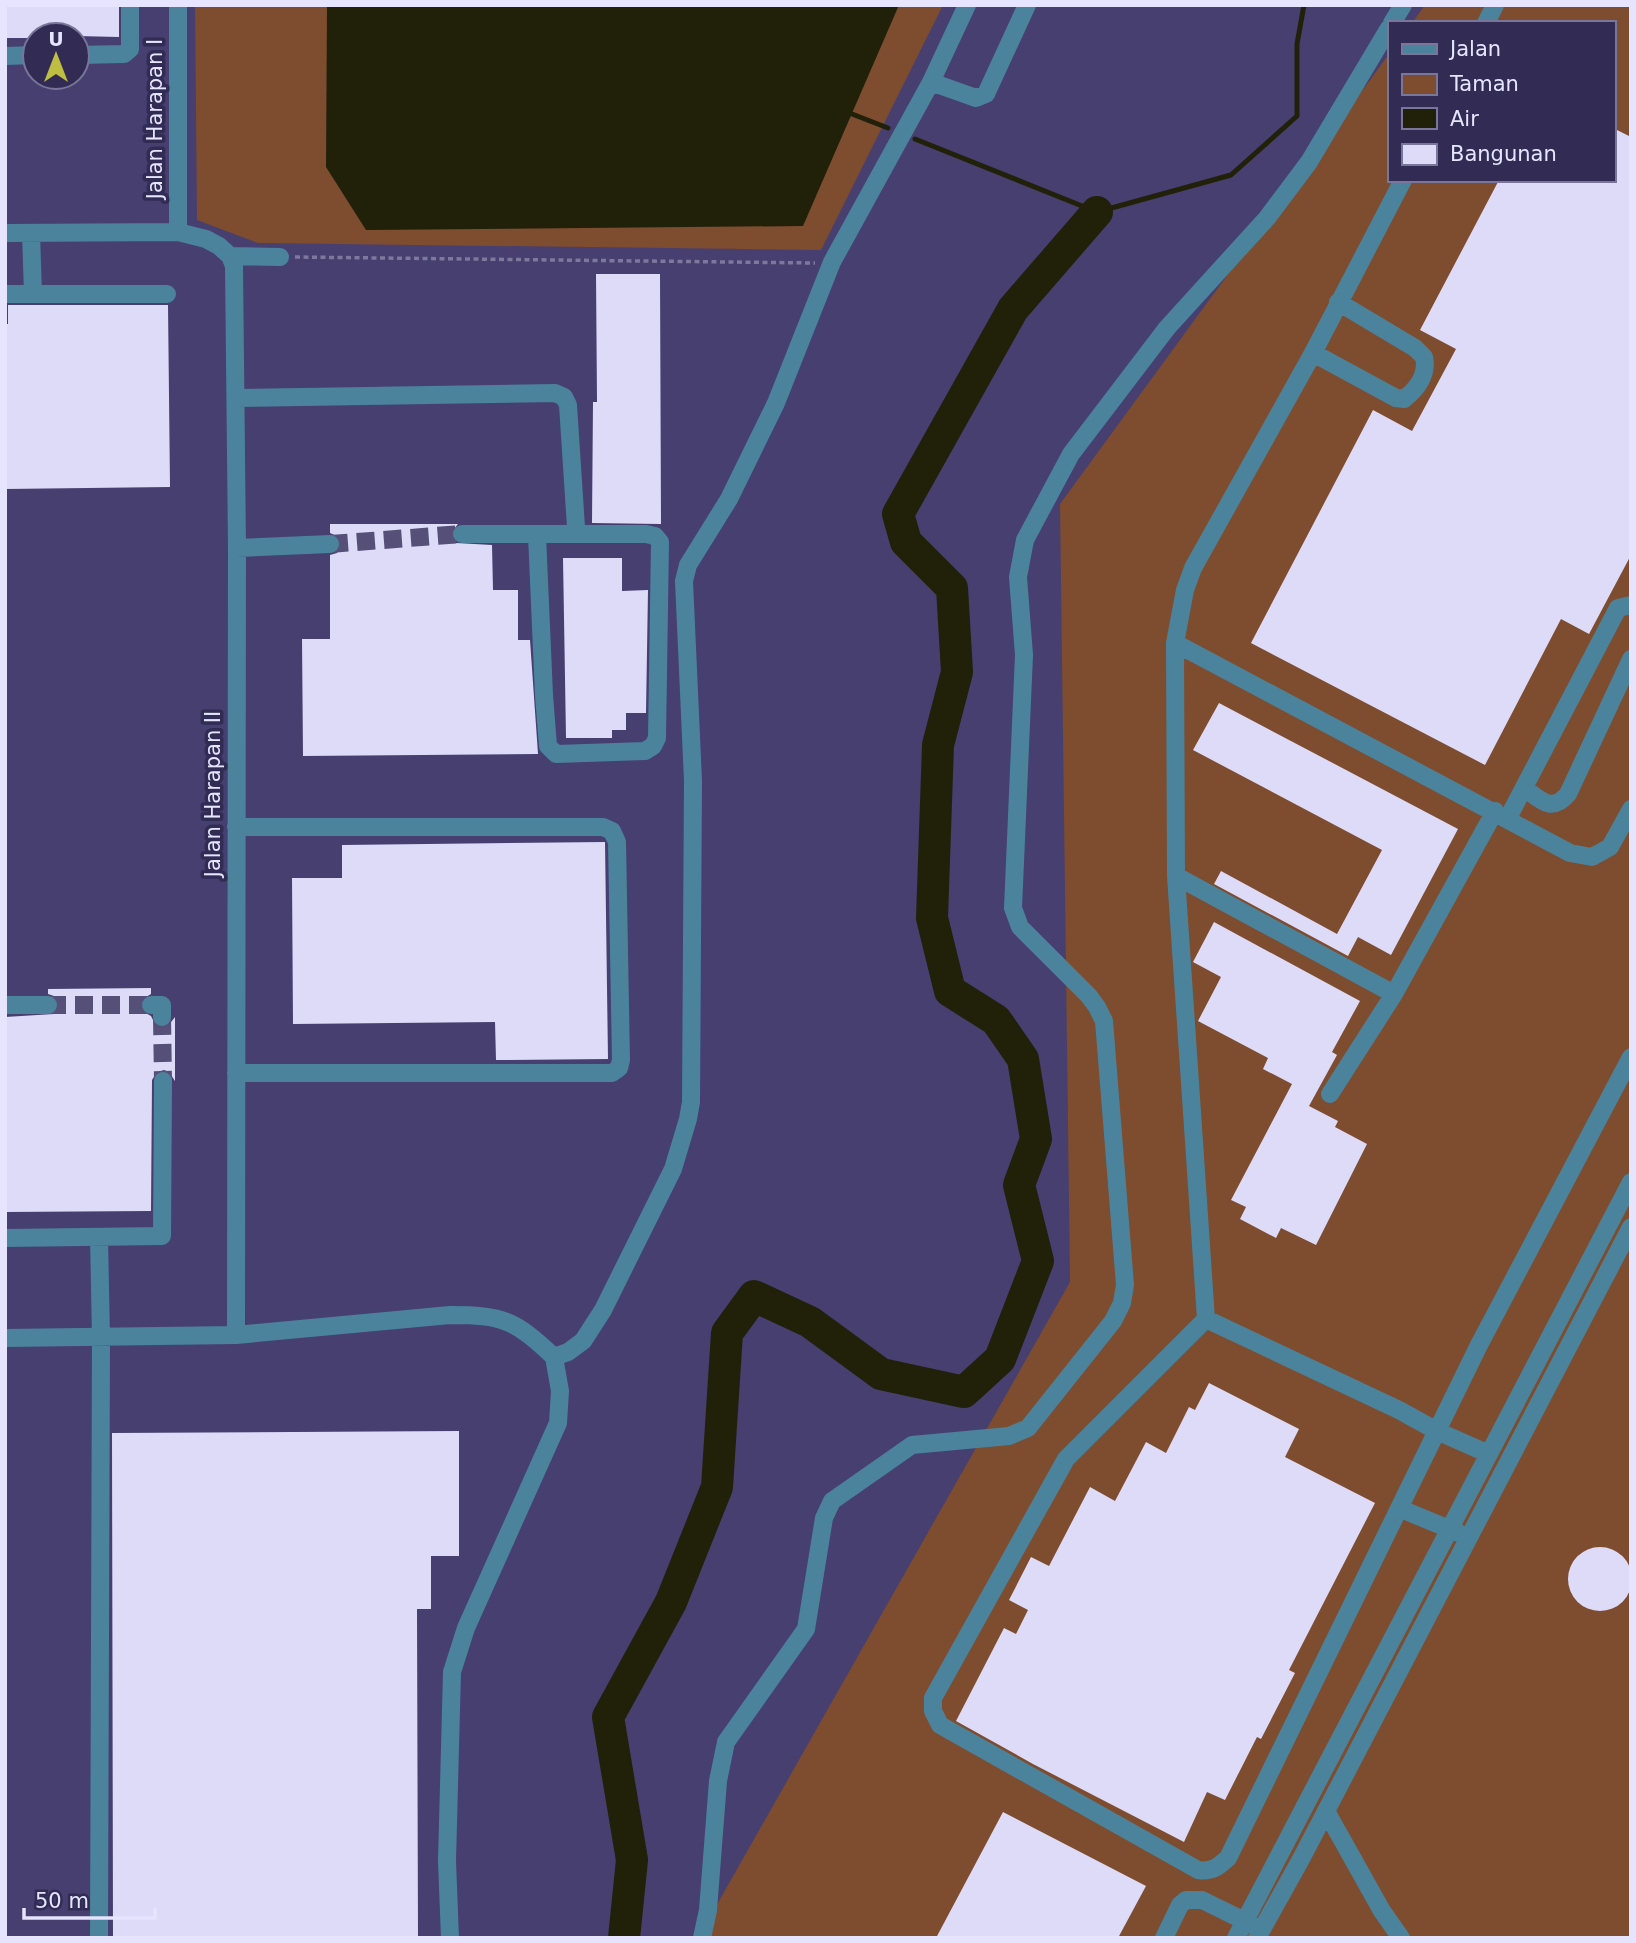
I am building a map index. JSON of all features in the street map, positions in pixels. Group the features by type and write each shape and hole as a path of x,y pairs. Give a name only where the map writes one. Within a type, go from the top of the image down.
{"street":[{"path":"91,55 124,54 130,49 130,5"},
{"name":"Jalan Harapan I","path":"178,5 178,232"},
{"path":"554,1357 568,1352 583,1341 603,1310 673,1169 688,1119 691,1090 692,781 684,581 688,565 729,499 776,403 832,262 930,82 967,5"},
{"path":"930,82 976,98 986,94 1027,5"},
{"path":"1393,21 1403,5"},
{"path":"1487,21 1496,5"},
{"path":"702,1938 708,1910 718,1781 726,1742 806,1629 827,1508 832,1501 912,1445 1009,1436 1028,1428 1113,1321 1122,1303 1125,1285 1104,1021 1088,996 1020,927 1013,908 1024,655 1019,597 1021,553 1025,540 1071,454 1167,328 1267,218 1309,162 1388,30"},
{"path":"1402,182 1314,353 1193,568 1185,590 1175,643 1176,876 1206,1319 1066,1458 933,1698 933,1711 940,1725 1198,1870 1216,1868 1228,1858 1479,1345 1631,1057"},
{"path":"5,233 178,232 206,239 230,256 280,257"},
{"path":"31,233 33,294"},
{"name":"Jalan Harapan II","path":"230,256 236,277 237,398 236,1335"},
{"path":"5,295 167,294"},
{"path":"1314,353 1396,398 1404,399 1414,391 1424,373 1424,357 1415,348 1338,302"},
{"path":"237,398 555,393 564,397 568,405 576,527 573,532"},
{"path":"462,534 537,534 566,535 573,532 655,536 660,542 657,738 653,747 645,751 556,754 548,746 537,534"},
{"path":"237,548 330,544"},
{"path":"1330,1094 1394,994 1501,815 1524,788 1618,608 1631,605"},
{"path":"1175,643 1570,853 1592,857 1610,847 1631,808"},
{"path":"1524,788 1544,802 1554,805 1561,803 1568,794 1631,659"},
{"path":"236,827 603,827 612,831 617,842 621,1060 619,1068 612,1073 236,1073"},
{"path":"1176,876 1394,994"},
{"path":"5,1005 48,1005"},
{"path":"5,1238 162,1236 163,1081"},
{"path":"1236,1938 1631,1182"},
{"path":"1164,1938 1180,1905 1186,1900 1202,1900 1245,1920 1259,1934 1470,1539 1631,1227"},
{"path":"99,1237 99,1938"},
{"path":"5,1338 236,1335 450,1315 492,1316 514,1325 554,1357 561,1391 558,1423 466,1628 452,1672 447,1861 450,1938"},
{"path":"1206,1319 1489,1454"},
{"path":"1401,1509 1470,1539"},
{"path":"1326,1811 1382,1911 1401,1938"}],"path":[{"path":"280,257 832,262"}],"shaded area":[{"path":"5,5 1631,5 1631,1938 5,1938"}],"green space":[{"path":"195,5 943,5 821,250 258,243 197,220"},
{"path":"1425,5 1631,5 1631,1938 698,1938 1070,1282 1060,504 1388,55 1388,182 1615,182 1615,21 1413,21"}],"water":[{"path":"327,5 899,5 803,226 366,230 326,167"}],"building":[{"path":"5,5 119,5 119,37 91,36 91,21 21,21 21,38 5,38"},
{"path":"1615,129 1631,137 1631,555 1589,634 1561,619 1485,765 1251,643 1373,410 1412,431 1456,349 1420,330 1498,182 1615,182"},
{"path":"596,274 660,274 661,524 592,523 593,402 597,402"},
{"path":"8,305 168,305 170,487 5,489 5,324 8,324"},
{"path":"330,524 458,524 451,533 456,543 492,545 493,590 518,590 518,640 530,640 538,754 303,756 302,639 330,639 330,555 337,553 341,544 339,537 330,533"},
{"path":"563,558 622,558 622,591 648,590 646,713 626,713 626,730 612,730 612,738 566,738"},
{"path":"1219,703 1458,829 1391,955 1358,937 1348,956 1214,884 1221,871 1337,934 1382,850 1193,750"},
{"path":"605,842 608,1059 496,1060 495,1022 293,1024 292,878 342,878 342,845"},
{"path":"1214,922 1360,1001 1332,1052 1337,1055 1309,1106 1338,1121 1335,1127 1367,1144 1316,1245 1281,1228 1276,1238 1240,1219 1246,1207 1231,1200 1292,1084 1263,1069 1268,1058 1198,1021 1221,977 1193,962"},
{"path":"151,988 151,994 141,1000 142,1011 151,1016 156,1026 161,1028 168,1026 175,1017 175,1081 169,1072 164,1070 157,1072 152,1080 151,1211 5,1212 5,1017 54,1014 59,1004 54,996 48,994 48,989"},
{"path":"1209,1383 1299,1429 1285,1457 1375,1503 1289,1670 1295,1673 1261,1739 1257,1737 1225,1800 1207,1792 1184,1842 956,1721 1004,1628 1016,1634 1028,1610 1009,1600 1031,1557 1049,1566 1090,1487 1115,1501 1146,1442 1166,1453 1189,1407 1195,1410"},
{"path":"459,1431 459,1556 431,1556 431,1609 417,1609 418,1938 113,1938 112,1433"},
{"path":"1594,1547 1606,1547 1623,1556 1630,1567 1630,1591 1623,1602 1606,1611 1594,1611 1582,1606 1573,1597 1568,1585 1568,1573 1573,1561 1582,1552"},
{"path":"1003,1812 1146,1886 1118,1938 936,1938"}],"waterway":[{"path":"915,139 1097,212 1231,175 1297,116 1297,44 1304,5"},
{"path":"852,114 888,128"},
{"path":"624,1938 632,1860 608,1717 671,1602 717,1487 727,1333 754,1296 810,1322 881,1374 964,1392 1000,1359 1038,1261 1019,1185 1036,1139 1023,1059 996,1020 950,991 932,918 938,745 957,672 952,588 906,542 898,514 1013,309 1097,212"}],"tunnel":[{"path":"330,544 462,534"},
{"path":"48,1005 151,1005"},
{"path":"162,1017 163,1081"}]}
